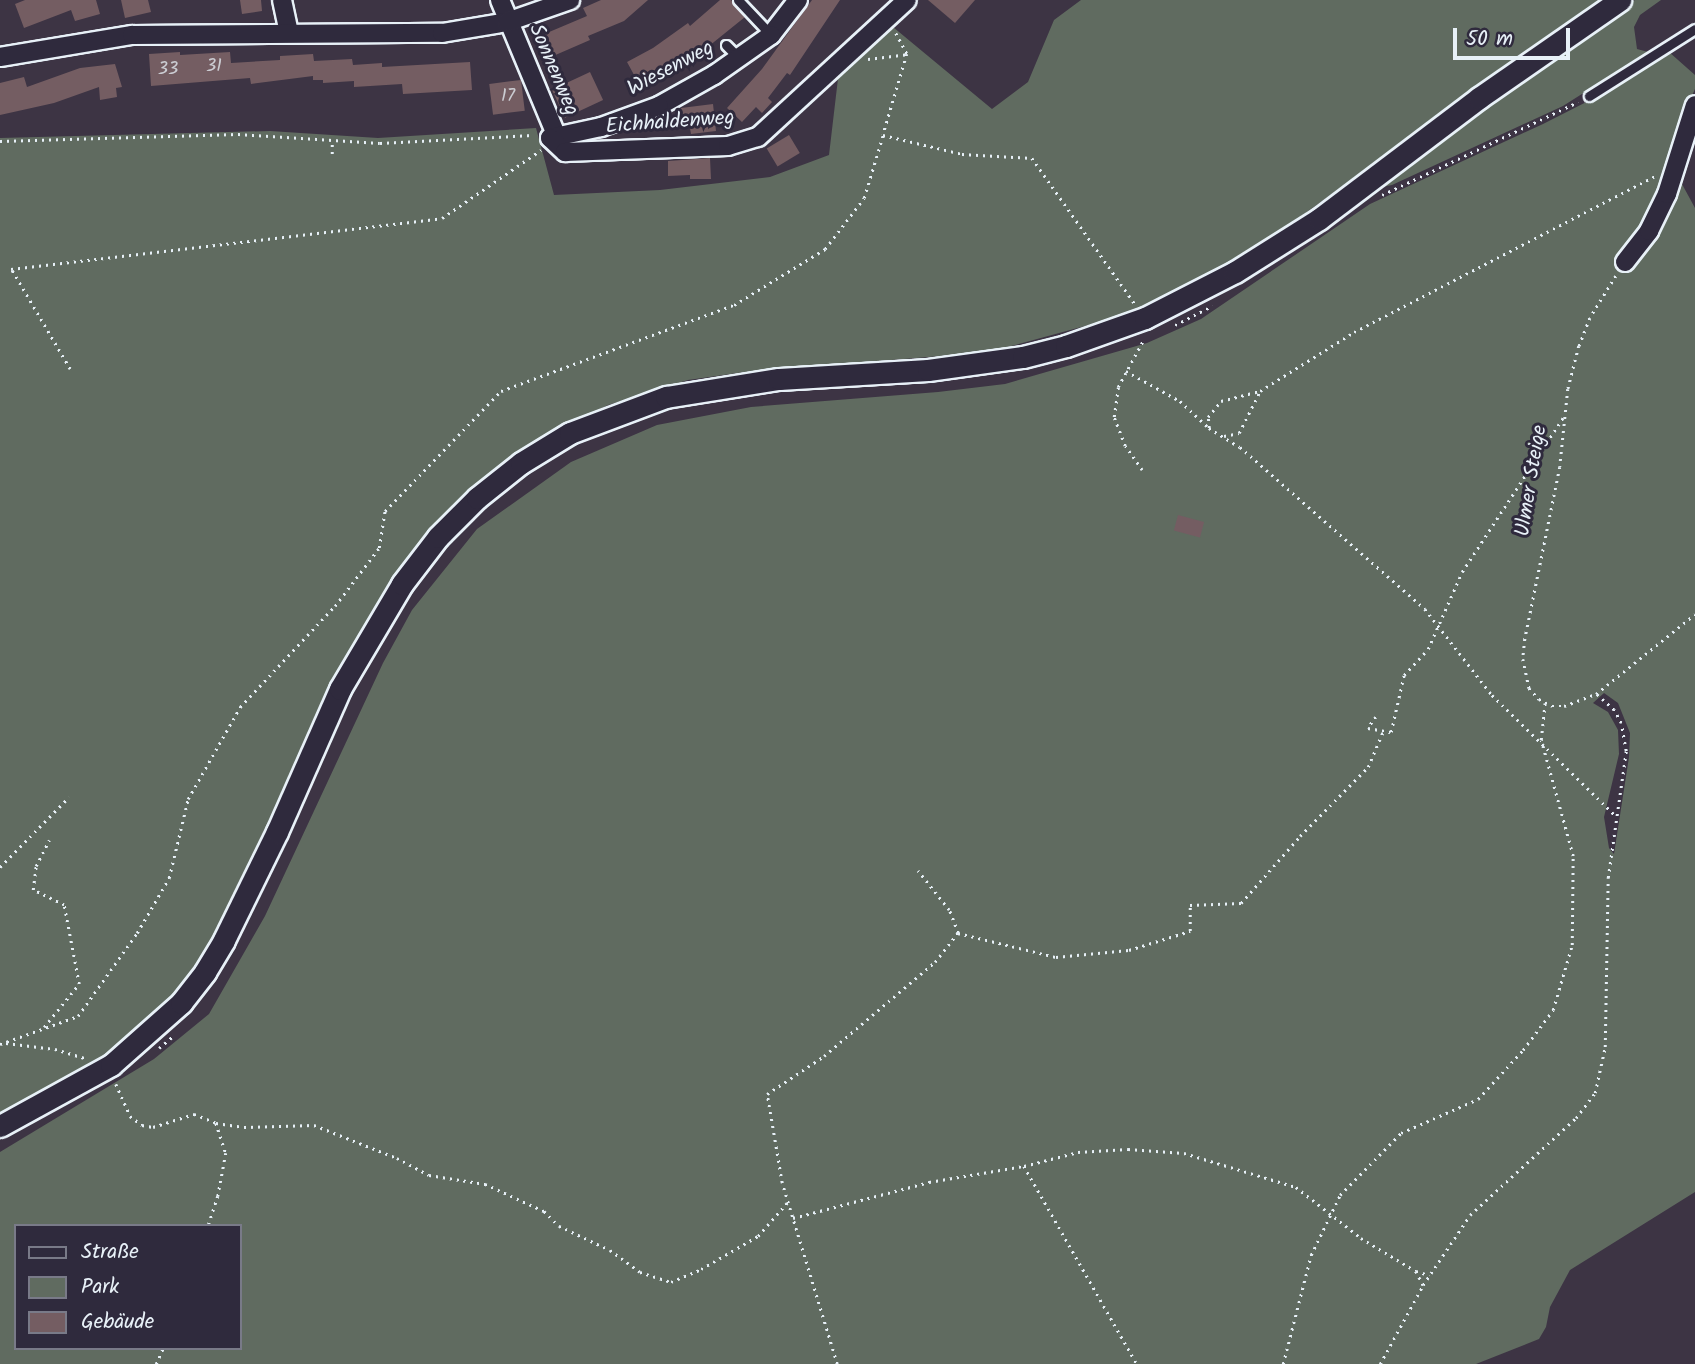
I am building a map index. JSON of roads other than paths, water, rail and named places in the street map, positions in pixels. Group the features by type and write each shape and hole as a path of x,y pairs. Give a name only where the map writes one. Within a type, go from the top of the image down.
{"street":[{"path":"282,0 289,32"},
{"name":"Sonnenweg","path":"500,0 553,140"},
{"name":"Sonnenweg","path":"0,57 132,35 442,33 507,22 570,0"},
{"name":"Wiesenweg","path":"553,140 601,127 659,106 771,36 798,0"},
{"name":"Eichhaldenweg","path":"553,140 565,152 728,146 758,137 906,0"},
{"path":"0,1126 112,1071 151,1033 205,972 277,832 340,690 402,584 438,537 477,498 522,463 570,433 612,414 666,397 779,379 928,370 1012,359 1148,330 1190,298 1289,239 1365,187 1534,58 1620,0"},
{"path":"1625,262 1649,231 1667,194 1695,105"}],"lane":[{"path":"738,0 771,36"},
{"path":"1589,96 1695,29"},
{"path":"726,45 739,58"}]}
